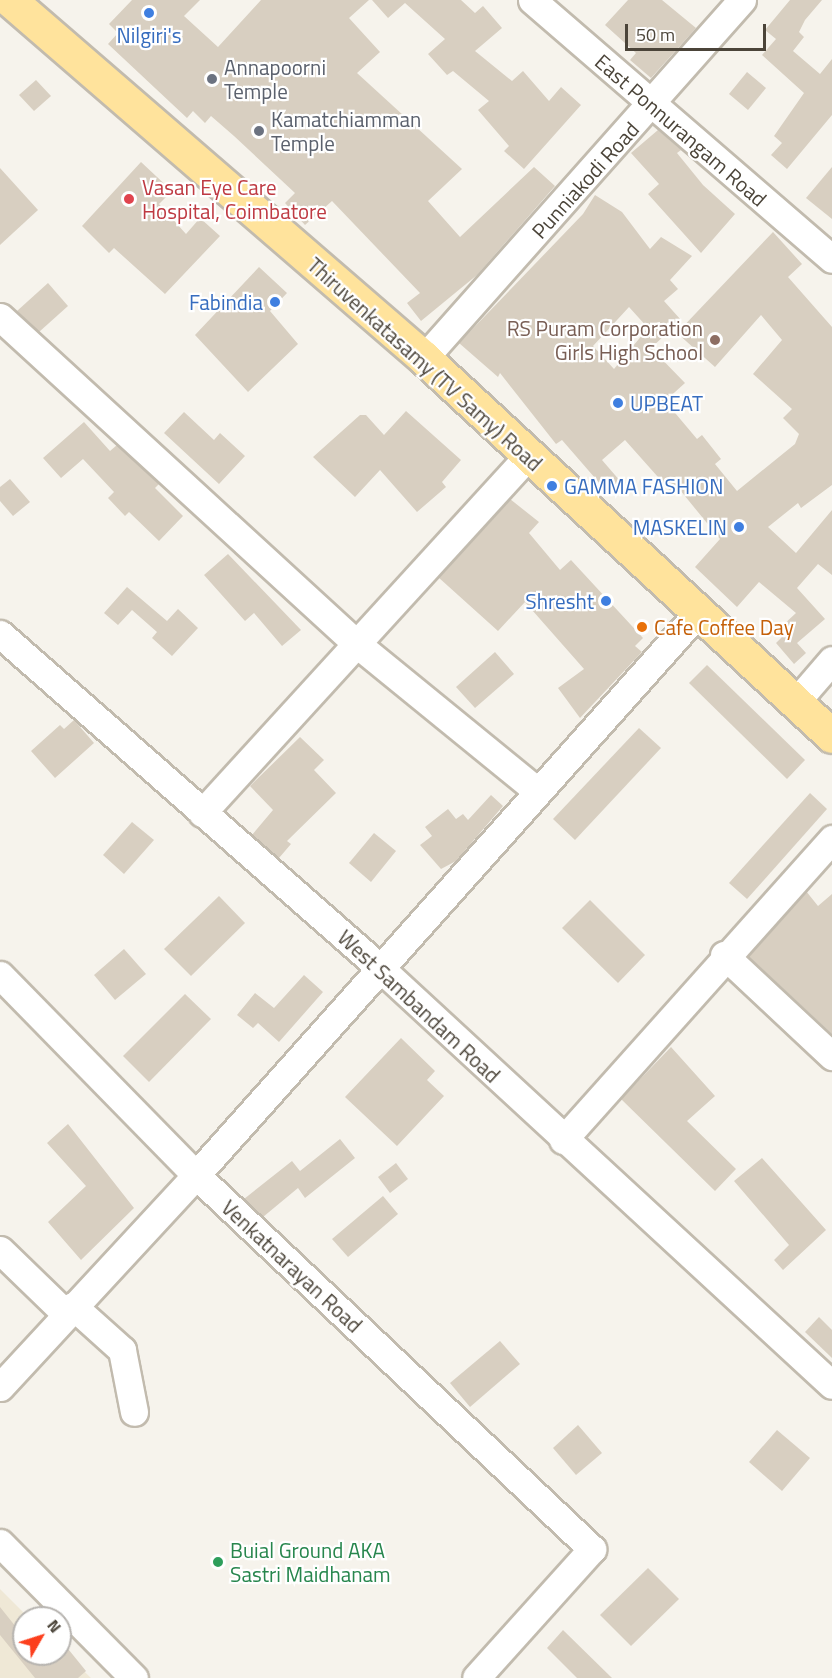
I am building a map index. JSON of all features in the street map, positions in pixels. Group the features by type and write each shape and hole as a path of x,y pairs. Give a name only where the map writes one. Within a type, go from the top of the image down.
{"main road":[{"name":"Thiruvenkatasamy (TV Samy) Road","path":"10,0 424,358 696,615 832,736"}],"street":[{"name":"East Ponnurangam Road","path":"532,0 651,106 832,259"},
{"name":"Punniakodi Road","path":"424,358 651,106 742,0"},
{"path":"0,316 357,644 537,791"},
{"path":"202,813 527,457"},
{"path":"0,1387 196,1175 379,967 696,615"},
{"name":"West Sambandam Road","path":"0,634 379,967 563,1140 832,1385"},
{"path":"794,704 832,660"},
{"path":"563,1140 723,955 832,839"},
{"path":"723,955 832,1056"},
{"name":"Venkatnarayan Road","path":"0,975 196,1175 592,1549 476,1678"},
{"path":"0,1250 70,1310 122,1350 134,1412"},
{"path":"0,1543 134,1678"}],"shaded area":[{"path":"0,1589 17,1606 12,1606 12,1666 72,1666 72,1660 91,1678 0,1678"}],"building":[{"path":"132,0 200,0 184,16 218,47 261,0 369,0 349,18 380,52 357,73 462,169 428,201 460,237 534,167 555,186 477,275 421,321 407,303 420,293 332,201 305,225 285,203 295,193 234,136 211,116 205,123 193,111 187,118 108,44 118,33 109,24"},
{"path":"372,0 461,0 475,13 483,6 502,28 475,51 512,81 523,71 549,101 561,87 581,105 524,169 504,151 509,146 478,110 489,101 453,71 447,75 428,54 445,39 405,3 388,18"},
{"path":"628,0 662,0 696,28 651,78 630,60 636,53 605,25"},
{"path":"790,0 822,0 805,20 799,32 804,37 793,51 820,74 832,59 832,115 787,169 771,155 782,143 774,136 804,93 762,55 776,39 765,30"},
{"path":"747,72 766,88 748,110 729,94"},
{"path":"36,80 51,96 34,111 19,95"},
{"path":"658,130 681,150 677,153 703,185 735,214 701,253 648,194 659,184 631,153"},
{"path":"141,162 172,191 159,204 186,234 200,218 220,236 165,294 114,248 109,253 82,226"},
{"path":"832,167 832,219 806,198"},
{"path":"0,168 38,210 0,245"},
{"path":"595,195 622,212 650,249 661,237 692,256 670,280 678,289 664,301 681,320 651,348 685,383 665,401 697,439 702,435 721,459 715,464 737,491 795,444 799,434 783,418 792,409 753,374 782,340 761,315 715,367 677,333 773,232 802,264 788,277 832,327 832,485 801,508 798,503 768,527 796,553 832,510 832,575 818,564 797,588 825,619 797,643 806,653 794,664 776,643 787,632 782,626 796,613 759,582 737,607 695,567 720,539 680,490 674,495 625,440 602,460 621,482 608,493 562,440 556,444 500,373 498,377 459,343 583,214","holes":["629,307 648,328 614,369 593,346"]},
{"path":"259,267 287,293 270,311 298,344 248,392 195,335"},
{"path":"48,283 68,306 39,332 17,311"},
{"path":"406,411 461,460 442,482 446,487 417,512 380,470 355,497 313,457 360,415 366,415 384,435"},
{"path":"184,412 214,440 220,433 245,456 219,484 164,433"},
{"path":"84,422 110,451 117,445 159,484 155,488 183,516 159,541 129,512 125,516 108,498 114,492 83,459 61,478 43,458"},
{"path":"10,479 30,502 13,516 0,501 0,487"},
{"path":"510,499 539,522 529,533 560,570 571,560 643,638 635,646 642,652 580,718 558,688 584,669 525,602 498,631 438,577"},
{"path":"228,554 301,630 282,646 254,613 245,621 204,575"},
{"path":"127,587 167,621 178,609 198,628 172,656 152,638 157,632 132,610 118,625 104,613"},
{"path":"495,652 514,674 475,708 456,687"},
{"path":"707,665 805,760 787,779 689,683"},
{"path":"74,720 94,743 55,778 31,751 60,725 64,729"},
{"path":"639,728 661,748 575,840 553,819"},
{"path":"300,737 324,760 314,770 336,793 287,841 291,844 279,858 252,835 273,810 250,786"},
{"path":"810,793 827,809 747,899 729,883"},
{"path":"491,795 503,806 456,861 441,869 420,845 432,836 425,827 448,809 456,819 463,814 468,820"},
{"path":"132,822 154,840 124,874 103,855"},
{"path":"374,833 396,851 371,882 349,863"},
{"path":"806,891 818,906 832,894 832,1034 748,956"},
{"path":"219,896 245,923 191,976 164,949"},
{"path":"590,900 645,955 618,983 562,928"},
{"path":"124,949 146,974 115,1000 94,975"},
{"path":"304,975 323,992 279,1042 258,1023 253,1028 237,1015 255,993 274,1008"},
{"path":"185,994 211,1019 149,1082 123,1056"},
{"path":"401,1038 435,1071 427,1080 444,1096 397,1146 345,1097"},
{"path":"671,1047 715,1096 687,1121 736,1169 715,1191 621,1099"},
{"path":"68,1124 134,1208 81,1260 48,1222 86,1186 47,1143"},
{"path":"340,1139 355,1158 305,1198 298,1188 263,1217 244,1199 292,1161 300,1171"},
{"path":"762,1158 826,1230 783,1270 774,1260 789,1245 734,1181"},
{"path":"396,1163 408,1179 390,1193 378,1177"},
{"path":"383,1196 398,1214 348,1257 332,1239"},
{"path":"819,1317 832,1330 832,1358 805,1332"},
{"path":"500,1341 520,1364 470,1407 450,1383"},
{"path":"578,1425 602,1453 576,1475 553,1448"},
{"path":"777,1430 810,1458 782,1491 749,1462"},
{"path":"648,1568 679,1599 631,1646 600,1615"},
{"path":"0,1607 12,1622 12,1650 0,1635"},
{"path":"563,1630 612,1678 577,1678 547,1648"},
{"path":"72,1654 86,1671 78,1678 35,1678 25,1666 72,1666"}],"place":[{"name":"Nilgiri's","path":"149,13"},
{"name":"Annapoorni Temple","path":"212,79"},
{"name":"Kamatchiamman Temple","path":"259,131"},
{"name":"Vasan Eye Care Hospital, Coimbatore","path":"129,199"},
{"name":"Fabindia","path":"275,302"},
{"name":"RS Puram Corporation Girls High School","path":"715,340"},
{"name":"UPBEAT","path":"618,403"},
{"name":"GAMMA FASHION","path":"552,486"},
{"name":"MASKELIN","path":"739,527"},
{"name":"Shresht","path":"606,601"},
{"name":"Cafe Coffee Day","path":"642,627"},
{"name":"Buial Ground AKA Sastri Maidhanam","path":"218,1562"}]}
